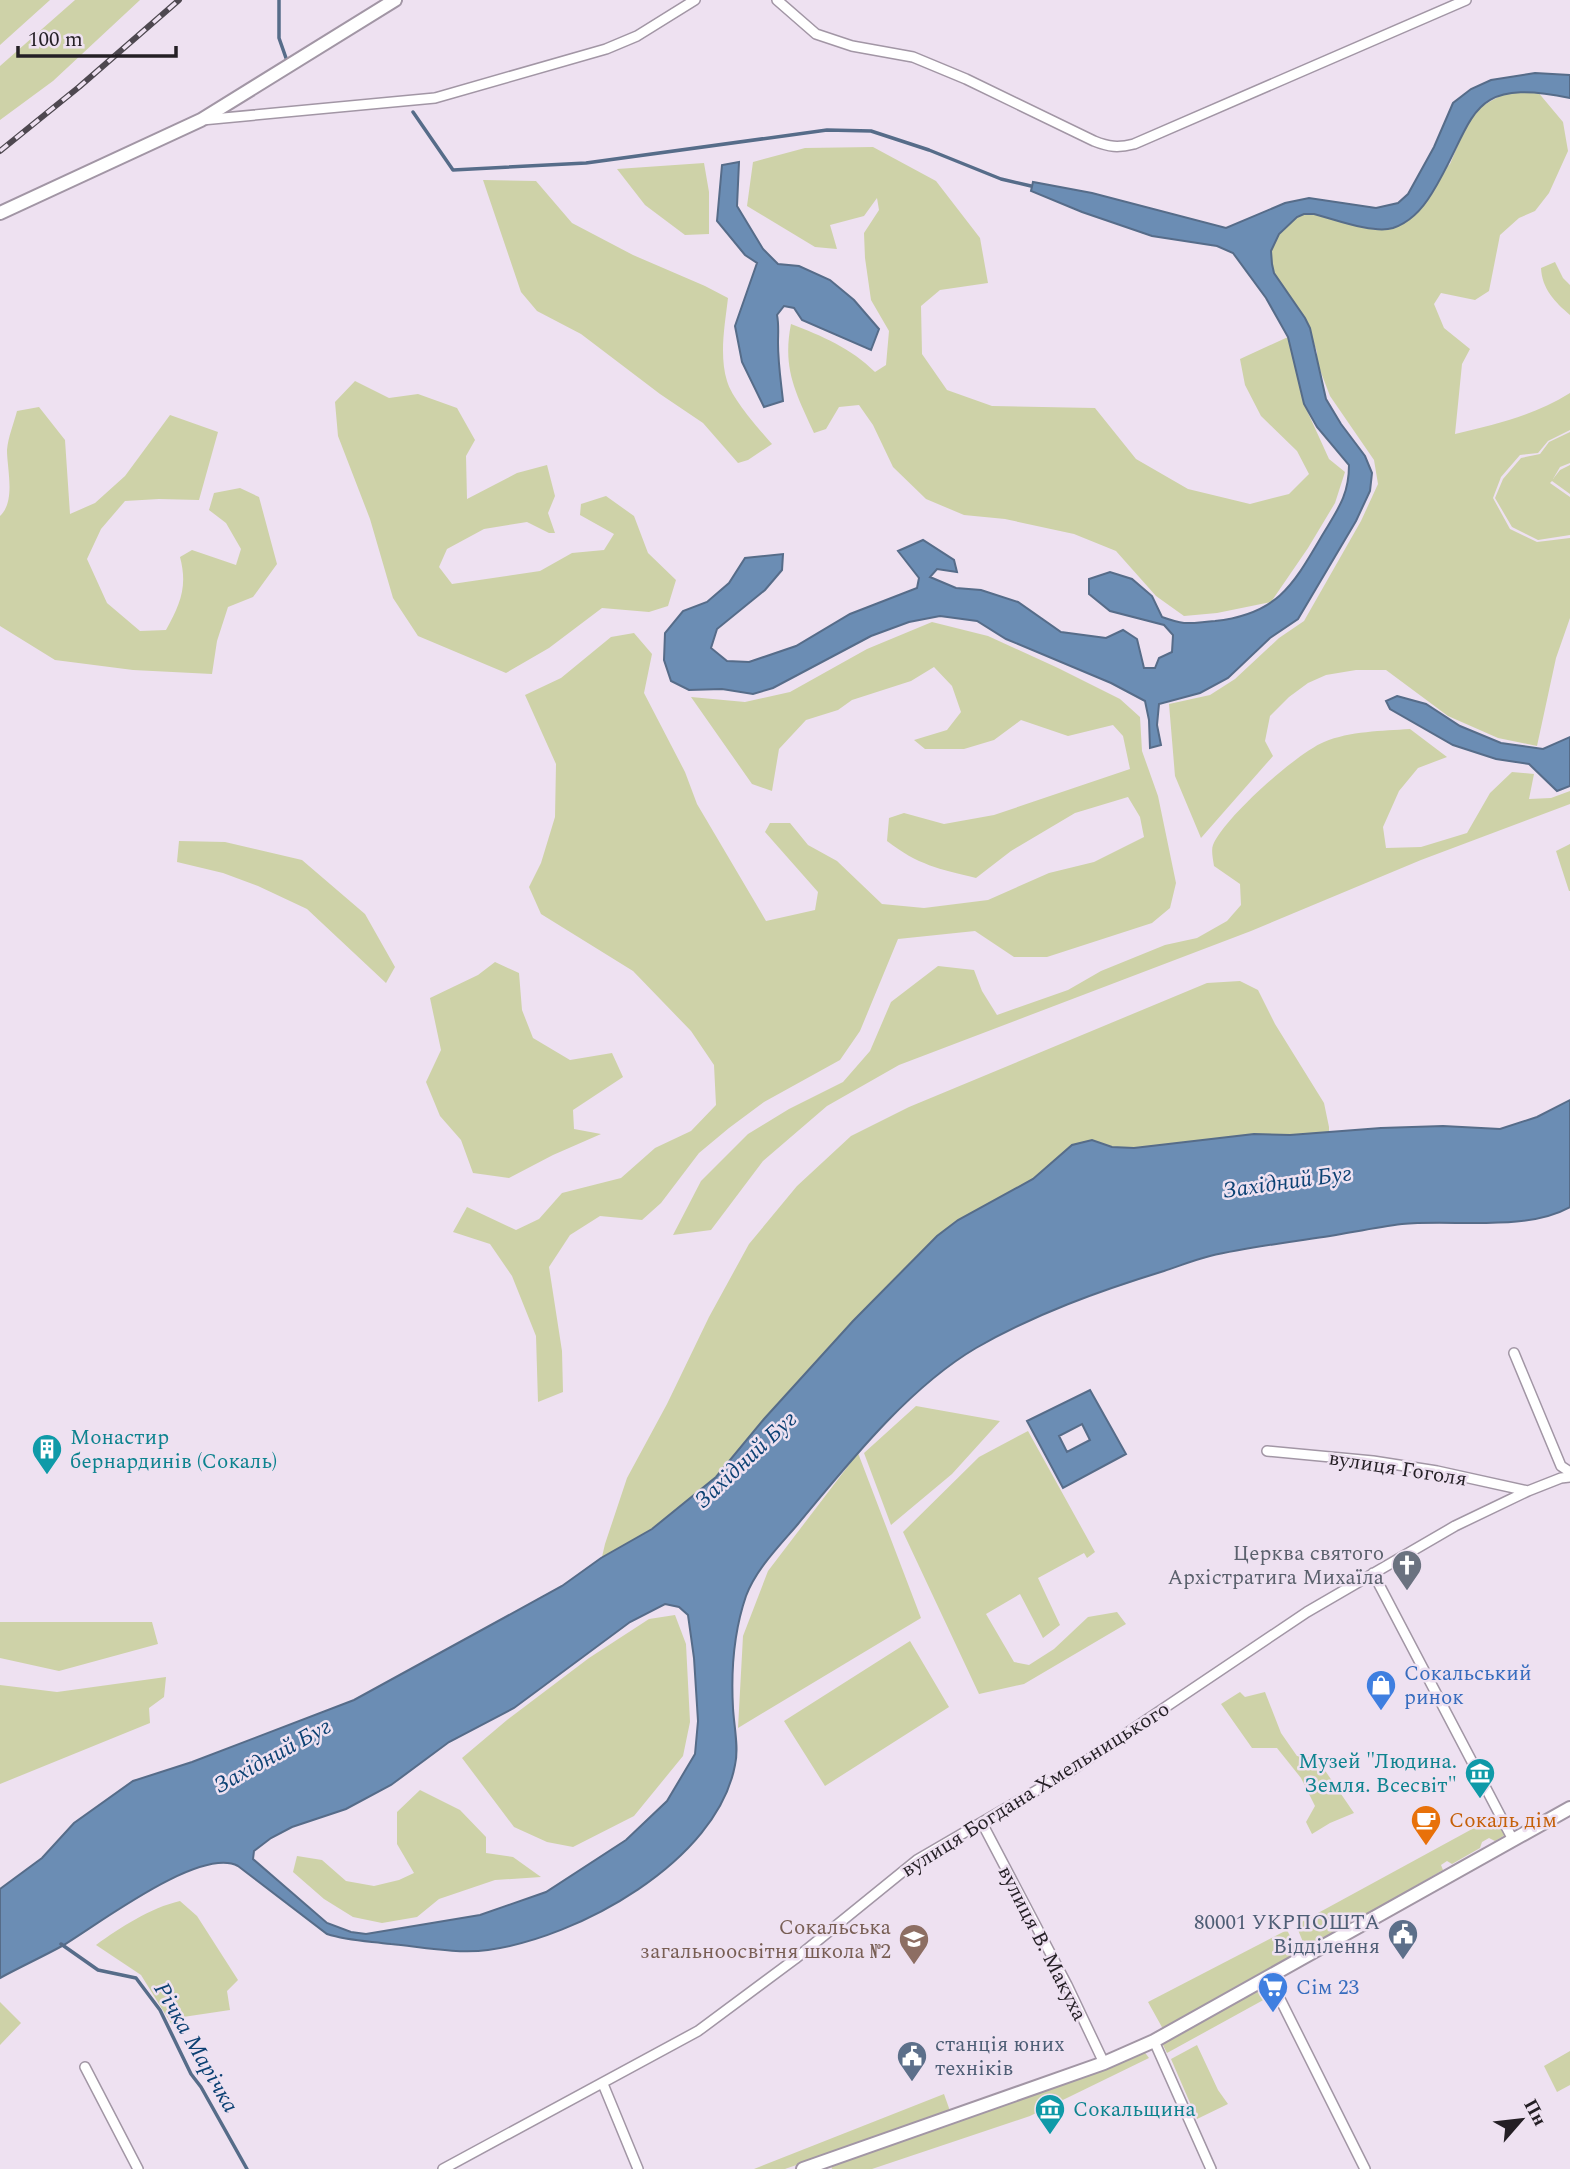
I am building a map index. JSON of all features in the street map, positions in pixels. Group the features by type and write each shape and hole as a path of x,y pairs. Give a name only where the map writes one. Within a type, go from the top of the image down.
{"street":[{"path":"0,213 201,120 395,0"},
{"path":"201,120 435,98 606,49 637,36 695,0"},
{"path":"777,0 816,34 852,46 913,57 966,79 1094,141 1108,147 1120,148 1466,0"},
{"path":"1514,1353 1561,1466 1570,1474"},
{"name":"вулиця Гоголя","path":"1267,1451 1373,1461 1437,1471 1528,1491"},
{"name":"вулиця Богдана Хмельницького","path":"443,2169 698,2031 795,1959 917,1860 1075,1768 1307,1612 1455,1526 1570,1474"},
{"path":"1373,1573 1512,1838"},
{"path":"803,2169 826,2165 1104,2063 1154,2041 1512,1838 1570,1808"},
{"name":"вулиця В. Макуха","path":"982,1823 1104,2063"},
{"path":"1269,1977 1365,2169"},
{"path":"1154,2041 1211,2169"},
{"path":"85,2067 138,2169"},
{"path":"603,2084 638,2169"}],"green space":[{"path":"0,0 50,0 0,45"},
{"path":"75,0 140,0 53,81 0,120 0,66"},
{"path":"1537,91 1563,122 1568,151 1549,193 1535,211 1519,218 1500,235 1489,291 1475,300 1441,293 1434,304 1444,328 1470,349 1462,364 1455,434 1500,423 1570,393 1570,430 1548,441 1538,453 1520,455 1501,477 1493,498 1510,529 1537,542 1570,538 1570,618 1556,658 1537,746 1498,738 1448,716 1386,670 1356,670 1326,675 1308,683 1270,716 1265,741 1273,756 1201,838 1175,776 1169,704 1210,695 1235,679 1279,638 1304,621 1361,521 1378,484 1374,460 1330,396 1305,318 1274,273 1271,251 1279,234 1304,214 1378,229 1450,164 1467,123 1477,109 1505,93"},
{"path":"873,147 936,181 980,238 988,283 940,290 921,306 922,354 947,390 992,406 1095,408 1136,459 1188,489 1250,504 1289,494 1309,474 1297,451 1261,416 1245,385 1240,359 1288,337 1304,404 1329,459 1345,472 1335,503 1271,602 1217,613 1184,616 1156,596 1116,551 1074,534 1005,519 964,515 926,499 893,467 873,425 859,405 839,407 826,429 814,433 792,380 788,354 791,324 846,349 875,372 886,365 889,331 871,300 865,258 864,233 879,210 877,198 864,216 830,225 837,249 815,247 747,206 753,162 805,148"},
{"path":"704,163 709,192 709,234 685,235 645,205 617,169"},
{"path":"483,180 536,181 572,223 633,255 728,298 723,350 727,381 740,405 772,444 748,460 738,463 703,423 581,334 537,311 521,292"},
{"path":"1555,262 1570,285 1570,315 1554,300 1542,276 1541,268"},
{"path":"355,381 389,398 418,394 457,408 475,440 466,456 467,499 517,473 547,465 555,496 548,513 555,533 549,533 527,522 484,529 447,549 439,567 452,584 540,571 572,553 604,550 614,534 580,515 581,504 606,496 634,516 648,553 676,580 668,606 649,612 602,608 549,648 506,673 418,636 393,598 370,519 338,436 335,402"},
{"path":"39,407 65,440 70,514 95,503 125,476 170,415 218,432 199,500 125,501 101,529 87,559 107,603 140,631 166,630 183,586 180,557 192,550 236,565 241,549 226,523 209,510 214,493 240,488 259,497 277,564 253,597 228,607 217,641 212,674 133,670 55,660 0,626 0,516 8,502 10,485 7,450 17,411"},
{"path":"1570,432 1570,463 1560,467 1553,479 1560,470 1570,465 1570,494 1552,481 1550,483 1570,497 1570,535 1538,540 1512,527 1495,498 1503,479 1521,458 1540,454 1549,442"},
{"path":"932,622 988,636 1120,699 1140,717 1142,751 1158,796 1176,883 1170,908 1152,923 1047,957 1014,957 975,931 898,939 860,1031 840,1060 764,1102 729,1128 699,1153 661,1203 642,1220 600,1216 570,1235 549,1267 562,1351 563,1392 538,1402 536,1336 512,1276 490,1244 453,1232 467,1207 516,1230 539,1219 562,1193 621,1178 655,1148 691,1131 716,1105 714,1065 691,1031 633,971 541,914 529,887 541,863 555,817 556,764 525,695 561,678 611,637 634,633 652,654 644,693 685,772 697,804 766,921 815,910 818,892 765,832 770,823 790,823 808,845 837,861 882,904 924,908 988,900 1049,873 1094,862 1144,837 1140,817 1128,797 1075,813 1011,851 976,878 919,861 887,841 889,818 904,813 944,824 994,815 1130,769 1123,736 1113,725 1068,736 1021,720 994,740 964,749 925,749 914,740 947,730 961,712 952,686 934,667 911,681 852,700 838,710 806,720 779,749 772,791 752,784 691,697 745,702 790,692 867,649"},
{"path":"1410,729 1447,757 1418,768 1399,791 1383,827 1386,848 1421,847 1467,833 1490,793 1512,772 1534,774 1529,799 1551,798 1570,791 1570,804 1421,860 1251,931 899,1065 827,1106 763,1161 711,1230 673,1235 701,1181 748,1134 789,1109 843,1082 870,1051 891,1002 938,966 974,970 982,991 997,1015 1068,990 1101,971 1165,945 1197,938 1227,921 1241,905 1240,884 1214,866 1212,849 1220,833 1246,803 1280,772 1324,742 1355,734"},
{"path":"179,841 225,842 302,860 365,914 395,967 386,983 307,909 223,873 177,862"},
{"path":"1570,844 1570,891 1569,891 1556,851"},
{"path":"495,962 519,973 522,1010 533,1038 570,1060 612,1053 623,1077 573,1110 574,1129 601,1134 509,1178 473,1173 461,1140 440,1116 426,1082 441,1050 430,998 478,975"},
{"path":"1240,981 1258,990 1275,1024 1324,1103 1329,1137 715,1494 598,1574 627,1478 749,1244 797,1186 851,1136 909,1107 1207,983"},
{"path":"916,1406 1000,1421 952,1474 891,1525 864,1453"},
{"path":"1028,1431 1095,1552 1087,1558 1084,1553 1038,1578 1060,1625 1043,1638 1020,1594 986,1614 1014,1662 1029,1665 1054,1649 1088,1617 1117,1612 1126,1624 1024,1684 979,1694 903,1532 979,1457"},
{"path":"858,1453 921,1618 738,1728 743,1636 768,1571"},
{"path":"675,1615 686,1644 690,1722 683,1756 634,1816 573,1847 547,1842 514,1827 462,1758 589,1658 649,1619"},
{"path":"0,1622 152,1622 158,1644 59,1671 0,1658"},
{"path":"910,1641 949,1707 825,1786 784,1721"},
{"path":"166,1677 164,1697 149,1708 150,1723 0,1784 0,1685 57,1692"},
{"path":"1240,1692 1245,1697 1265,1692 1281,1733 1297,1756 1312,1758 1326,1772 1354,1813 1312,1834 1306,1822 1315,1806 1301,1778 1277,1748 1252,1748 1221,1704"},
{"path":"420,1790 460,1810 486,1837 486,1853 513,1857 541,1877 495,1880 439,1899 417,1917 382,1923 353,1917 324,1899 293,1872 297,1856 322,1860 346,1881 374,1886 414,1873 397,1844 397,1812"},
{"path":"1496,1816 1505,1830 1505,1835 1495,1841 1489,1838 1482,1842 1480,1848 1452,1864 1447,1861 1441,1865 1443,1870 1308,1948 1303,1942 1296,1925"},
{"path":"180,1901 197,1916 238,1980 227,1991 230,2010 183,2017 172,2025 141,1975 96,1945 147,1913"},
{"path":"1287,1930 1299,1954 1163,2029 1148,2002"},
{"path":"1261,1989 1267,1998 1167,2053 1162,2043"},
{"path":"0,2002 21,2023 0,2045"},
{"path":"1197,2045 1218,2090 1228,2104 1197,2119 1171,2059"},
{"path":"1143,2050 1149,2058 1030,2116 872,2169 832,2169 831,2166 951,2124"},
{"path":"1570,2051 1570,2085 1557,2092 1544,2066"},
{"path":"944,2094 950,2111 785,2169 754,2169"}],"water":[{"path":"1535,73 1570,75 1570,98 1510,93 1492,99 1478,110 1467,125 1428,199 1416,214 1405,222 1393,228 1375,229 1304,214 1279,234 1271,251 1274,273 1310,328 1326,399 1365,456 1372,473 1370,491 1356,521 1298,619 1270,638 1228,678 1200,693 1159,704 1157,725 1161,745 1150,748 1145,701 1111,683 1006,639 977,621 940,616 909,622 871,636 773,688 753,694 722,689 689,690 671,681 664,660 665,633 683,611 707,602 729,583 745,558 783,554 782,570 765,590 717,629 711,648 727,661 749,662 796,646 850,614 917,588 919,578 898,551 923,540 954,560 957,572 937,569 930,577 956,588 981,590 1018,602 1061,632 1106,638 1123,630 1137,639 1144,668 1155,668 1159,658 1172,652 1173,635 1164,625 1110,611 1089,594 1089,579 1110,572 1132,579 1152,596 1162,617 1183,623 1236,617 1269,604 1292,582 1333,517 1347,485 1349,465 1317,427 1304,404 1288,337 1266,298 1233,253 1217,246 1152,236 1082,212 1031,191 1033,182 1092,193 1226,228 1285,203 1309,198 1376,208 1398,203 1408,194 1434,147 1453,103 1471,89 1491,80"},
{"path":"739,162 737,206 763,249 778,264 799,266 830,280 854,300 879,329 871,350 802,320 794,308 784,306 777,315 783,401 764,407 742,362 735,326 757,263 745,255 717,221 722,165"},
{"path":"1397,696 1426,704 1460,726 1501,743 1543,749 1570,737 1570,786 1557,791 1529,764 1496,759 1453,745 1390,709 1386,701"},
{"name":"Західний Буг","path":"1570,1100 1570,1207 1552,1215 1511,1222 1402,1224 1255,1247 1204,1258 1092,1295 1021,1324 976,1348 927,1384 858,1452 769,1558 750,1586 742,1609 734,1652 732,1694 736,1758 723,1800 701,1833 672,1863 601,1912 562,1930 523,1943 488,1950 452,1951 343,1938 327,1934 238,1866 221,1863 199,1867 148,1891 62,1946 0,1978 0,1889 42,1858 74,1823 133,1781 192,1762 354,1700 562,1586 601,1558 652,1529 716,1477 764,1419 853,1321 937,1236 958,1220 1033,1179 1072,1145 1092,1140 1112,1147 1134,1148 1254,1134 1290,1135 1381,1128 1443,1126 1500,1129 1537,1117","holes":["665,1604 679,1607 688,1615 694,1658 698,1721 695,1754 667,1801 626,1840 546,1892 480,1915 366,1934 351,1932 327,1923 253,1859 254,1851 271,1838 292,1827 346,1809 391,1785 449,1742 514,1708 630,1622"]},
{"path":"1090,1390 1126,1454 1063,1488 1027,1421","holes":["1082,1424 1090,1440 1067,1452 1059,1436"]}],"waterway":[{"path":"279,0 279,38 286,58"},
{"path":"413,112 453,170 586,163 827,130 871,131 929,150 1001,179 1031,186"},
{"name":"Річка Марічка","path":"61,1944 98,1970 136,1978 160,2010 191,2074 247,2169"}],"railway":[{"path":"0,151 179,0"}],"place":[{"name":"Монастир бернардинів (Сокаль)","path":"47,1476"},
{"name":"Церква святого Архістратига Михаїла","path":"1407,1592"},
{"name":"Сокальський ринок","path":"1381,1712"},
{"name":"Музей \"Людина. Земля. Всесвіт\"","path":"1480,1800"},
{"name":"Сокаль дім","path":"1426,1847"},
{"name":"80001 УКРПОШТА Відділення","path":"1403,1961"},
{"name":"Сокальська загальноосвітня школа №2","path":"914,1966"},
{"name":"Сім 23","path":"1273,2014"},
{"name":"станція юних техніків","path":"912,2083"},
{"name":"Сокальщина","path":"1050,2136"}]}
